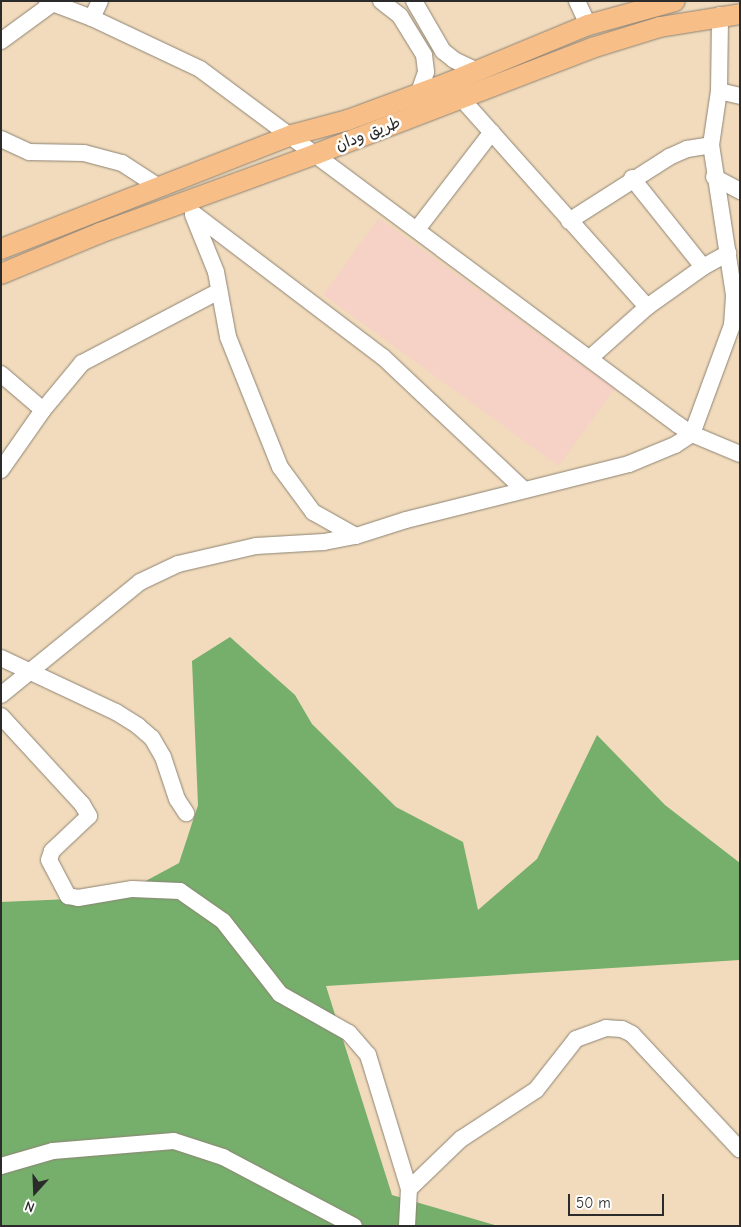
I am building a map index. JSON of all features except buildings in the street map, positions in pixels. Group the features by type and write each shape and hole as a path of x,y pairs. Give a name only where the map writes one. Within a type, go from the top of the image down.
{"main road":[{"name":"طريق ودان","path":"1,249 292,135 418,95 588,25 675,1"},
{"name":"طريق ودان","path":"1,274 189,207 316,154 592,48 660,26 730,14"}],"street":[{"path":"92,18 100,1"},
{"path":"381,1 400,16 424,55 426,72 418,95"},
{"path":"414,1 443,51 454,60 478,71"},
{"path":"576,1 588,25"},
{"path":"1,41 50,2 92,18 200,69 418,228 692,434 740,454"},
{"path":"1,695 28,671 140,582 178,564 256,546 324,542 356,536 524,490 629,464 675,445 692,434 732,325 734,295 714,177 711,145 730,14"},
{"path":"719,91 740,96"},
{"path":"461,98 647,307"},
{"path":"418,228 492,132"},
{"path":"1,139 29,152 84,153 122,163 158,187"},
{"path":"570,221 632,178 686,149 711,145"},
{"path":"714,177 740,191"},
{"path":"632,178 702,267"},
{"path":"189,207 216,272 228,337 280,467 313,512 356,536"},
{"path":"189,207 383,358 524,490"},
{"path":"590,358 647,307 702,267 728,253"},
{"path":"1,470 42,410 82,363 219,291"},
{"path":"1,374 42,410"},
{"path":"1,658 116,712 152,738 163,757 177,799 186,813"},
{"path":"1,716 82,804 89,816 52,851 49,860 68,896 78,898 132,889 180,891 223,921 280,994 349,1033 368,1055 409,1188 407,1226"},
{"path":"409,1188 461,1139 536,1090 576,1039 606,1028 622,1029 632,1034 740,1150"},
{"path":"1,1166 53,1151 174,1141 223,1157 354,1226"}],"shaded area":[{"path":"379,218 614,389 559,466 323,295"}],"green space":[{"path":"230,637 295,695 312,724 396,807 463,842 478,910 537,859 597,735 665,805 740,863 740,960 326,986 392,1195 498,1226 1,1226 1,902 116,897 179,863 198,805 192,661"}]}
